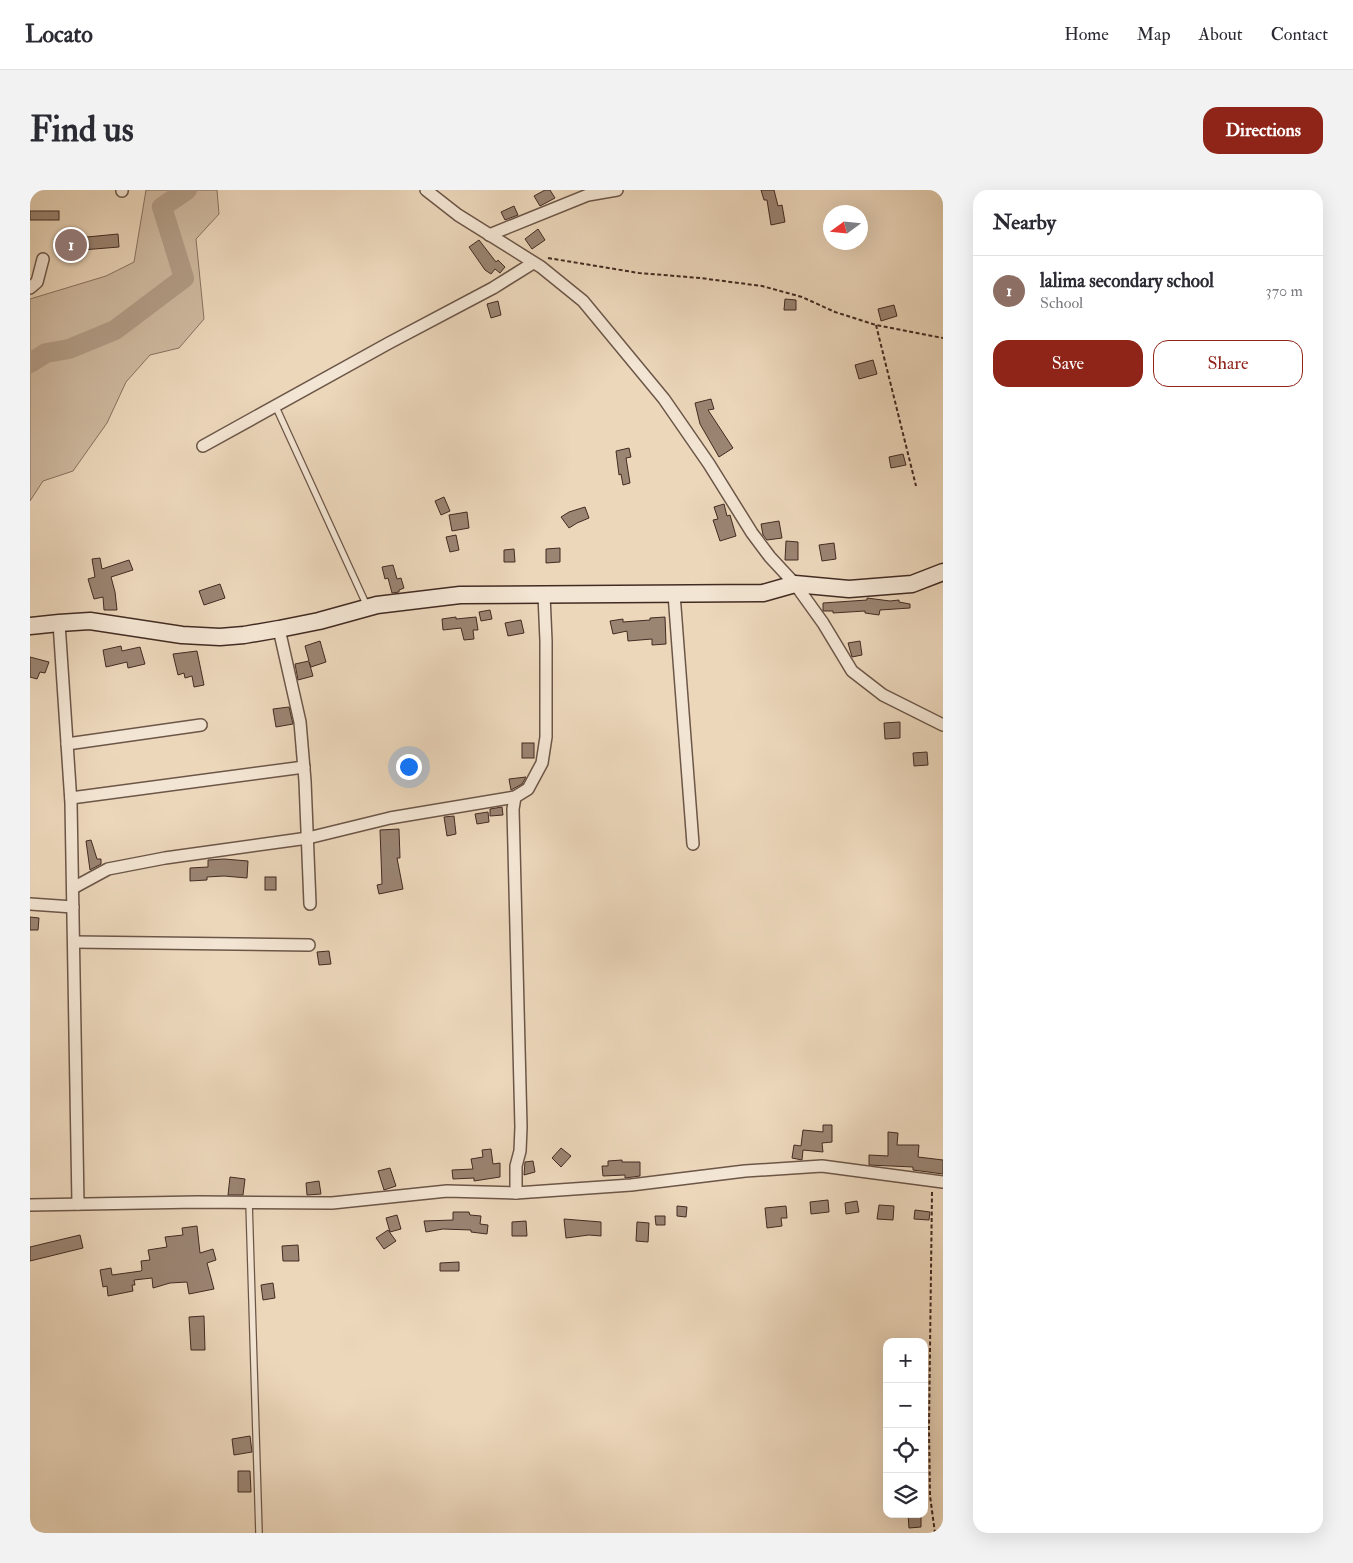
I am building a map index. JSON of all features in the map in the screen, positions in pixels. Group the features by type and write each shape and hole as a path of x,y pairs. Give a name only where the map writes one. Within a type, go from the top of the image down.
{"street":[{"path":"426,190 458,215 533,263 583,301 658,392 708,464 752,533 770,557 796,584 823,623 852,671 883,695 943,725"},
{"path":"489,235 588,195 617,190"},
{"path":"30,288 37,282 42,259"},
{"path":"203,446 275,405 493,288 533,263"},
{"path":"30,626 90,621 182,635 220,637 279,629 368,608 460,595 762,593 796,584 849,589 912,584 943,572"},
{"path":"674,594 693,844"},
{"path":"73,888 108,869 165,858 308,838 390,818 515,797 528,789 542,763 546,737 544,595"},
{"path":"59,623 71,798 78,1204"},
{"path":"279,629 300,722 308,838 310,904"},
{"path":"67,744 201,725"},
{"path":"71,798 304,766"},
{"path":"515,797 513,809 521,1128 520,1151 516,1166 516,1194"},
{"path":"30,904 73,908"},
{"path":"74,942 309,945"},
{"path":"30,1205 249,1202 332,1203 447,1191 516,1194 631,1185 745,1171 822,1166 938,1181"}],"lane":[{"path":"275,405 368,608"},
{"path":"249,1202 259,1533"}],"path":[{"path":"547,258 639,273 762,286 802,297 836,312 876,325 943,338"},
{"path":"876,325 916,486"},
{"path":"935,1533 930,1496 929,1429 938,1181"}],"shaded area":[{"path":"146,190 217,190 219,214 196,239 204,319 179,348 150,355 126,382 107,423 73,471 43,481 30,501 30,299 106,276 134,262"}],"building":[{"path":"545,190 550,190 555,198 540,206 534,196"},
{"path":"761,190 774,190 778,206 782,205 785,222 771,225 767,200 764,200"},
{"path":"514,206 518,215 505,220 501,212"},
{"path":"30,211 59,211 59,220 30,220"},
{"path":"538,229 545,240 532,249 525,239"},
{"path":"118,234 119,247 57,252 56,240"},
{"path":"479,240 496,262 498,260 505,267 500,273 495,269 491,274 485,270 469,247"},
{"path":"785,299 796,300 796,310 784,310"},
{"path":"498,301 501,315 491,318 487,304"},
{"path":"894,305 897,316 881,321 878,309"},
{"path":"873,360 877,374 859,379 855,365"},
{"path":"711,399 714,409 708,410 733,448 719,457 700,424 695,403"},
{"path":"629,448 631,457 626,458 630,483 623,485 621,474 619,475 616,451"},
{"path":"903,454 906,465 891,468 889,457"},
{"path":"444,497 450,511 441,515 435,501"},
{"path":"724,504 727,516 730,515 736,536 720,541 713,520 718,519 714,507"},
{"path":"585,507 589,518 569,528 561,517 569,512"},
{"path":"467,512 469,528 452,531 449,515"},
{"path":"779,521 782,538 767,540 763,535 761,524"},
{"path":"456,535 459,550 450,552 446,537"},
{"path":"786,541 798,542 798,560 785,560"},
{"path":"834,543 836,559 822,561 819,545"},
{"path":"560,548 560,562 546,563 546,549"},
{"path":"514,549 515,562 504,562 504,550"},
{"path":"100,558 102,569 129,560 133,570 111,577 117,610 104,610 103,597 94,599 88,579 95,577 92,559"},
{"path":"393,565 397,579 401,578 404,588 399,590 399,592 392,593 388,578 385,579 382,567"},
{"path":"220,584 225,598 204,605 199,591"},
{"path":"867,598 890,601 899,600 899,602 910,604 910,608 880,610 879,615 865,613 865,611 833,613 833,611 823,611 823,603 867,600"},
{"path":"490,610 492,619 481,621 479,612"},
{"path":"456,617 456,619 476,617 478,630 473,630 474,639 464,640 461,628 443,630 442,619"},
{"path":"665,617 666,644 652,645 652,639 628,641 627,631 613,634 610,621 623,619 623,622"},
{"path":"521,620 524,633 508,636 505,623"},
{"path":"320,641 326,662 311,667 309,662 313,676 298,680 295,664 309,661 305,646"},
{"path":"860,641 862,655 852,657 848,643"},
{"path":"121,646 122,651 140,647 145,664 128,668 127,662 106,667 103,650"},
{"path":"197,651 204,685 194,687 192,676 185,678 184,673 178,675 173,654"},
{"path":"30,657 49,662 45,673 40,672 37,679 30,677"},
{"path":"289,707 293,724 276,727 273,709"},
{"path":"900,722 900,738 885,739 884,723"},
{"path":"522,743 534,743 534,758 522,758"},
{"path":"927,752 928,765 914,766 913,753"},
{"path":"526,777 522,784 511,790 509,779"},
{"path":"502,807 503,815 490,816 490,809"},
{"path":"488,812 489,822 477,824 475,814"},
{"path":"454,816 456,834 447,836 444,817"},
{"path":"399,829 400,858 397,858 403,889 379,894 377,885 382,884 380,830"},
{"path":"91,840 97,859 101,859 101,864 90,870 86,841"},
{"path":"208,860 248,861 247,878 224,876 190,881 190,868 208,867"},
{"path":"265,877 276,877 276,890 265,890"},
{"path":"30,917 39,918 38,930 30,930"},
{"path":"329,951 331,964 319,965 317,952"},
{"path":"823,1125 832,1125 832,1142 822,1143 823,1152 803,1150 802,1160 792,1158 794,1145 801,1146 803,1130 823,1132"},
{"path":"888,1132 898,1133 897,1145 919,1145 918,1157 943,1160 943,1174 913,1170 913,1167 869,1165 869,1155 888,1156"},
{"path":"561,1148 571,1156 561,1167 552,1158"},
{"path":"491,1149 493,1164 500,1163 500,1177 474,1181 474,1178 453,1179 452,1170 473,1169 471,1159 483,1157 482,1150"},
{"path":"622,1160 622,1162 640,1162 640,1176 625,1178 625,1175 603,1176 602,1166 608,1166 608,1161"},
{"path":"533,1161 535,1172 524,1175 525,1162"},
{"path":"390,1168 396,1186 384,1190 378,1171"},
{"path":"230,1177 245,1179 243,1195 228,1195"},
{"path":"319,1181 321,1194 307,1195 306,1183"},
{"path":"828,1200 829,1212 811,1214 810,1202"},
{"path":"857,1201 859,1212 846,1214 845,1203"},
{"path":"879,1205 894,1206 893,1220 877,1219"},
{"path":"677,1206 687,1207 686,1217 677,1216"},
{"path":"786,1206 787,1218 781,1218 782,1226 767,1228 765,1208"},
{"path":"915,1210 930,1212 929,1220 914,1219"},
{"path":"453,1212 469,1212 470,1215 481,1216 480,1224 488,1225 487,1234 471,1232 471,1230 443,1229 426,1232 424,1221 453,1220"},
{"path":"397,1215 401,1229 390,1232 386,1218"},
{"path":"655,1216 665,1216 665,1225 656,1225"},
{"path":"564,1219 601,1222 601,1236 589,1235 566,1238"},
{"path":"526,1221 527,1236 512,1236 512,1222"},
{"path":"637,1222 649,1223 648,1242 636,1241"},
{"path":"197,1226 200,1253 213,1249 216,1260 207,1263 214,1289 189,1294 187,1282 170,1283 153,1288 152,1278 134,1280 135,1285 132,1285 133,1291 108,1296 107,1286 103,1287 100,1270 111,1268 112,1275 141,1271 141,1261 150,1260 148,1250 167,1247 165,1237 183,1235 182,1228"},
{"path":"388,1230 396,1241 384,1249 376,1238"},
{"path":"80,1235 83,1248 30,1261 30,1247"},
{"path":"298,1245 299,1261 283,1261 282,1246"},
{"path":"459,1262 459,1271 440,1271 440,1263"},
{"path":"273,1283 275,1298 263,1300 261,1285"},
{"path":"204,1316 205,1350 191,1350 189,1317"},
{"path":"250,1436 252,1452 234,1455 232,1439"},
{"path":"238,1471 250,1471 251,1492 238,1492"},
{"path":"908,1518 921,1518 921,1527 909,1528"}],"waterway":[{"path":"30,363 46,353 69,349 115,330 184,278 162,207 187,190"}],"place":[{"name":"lalima secondary school","path":"71,245"}]}
